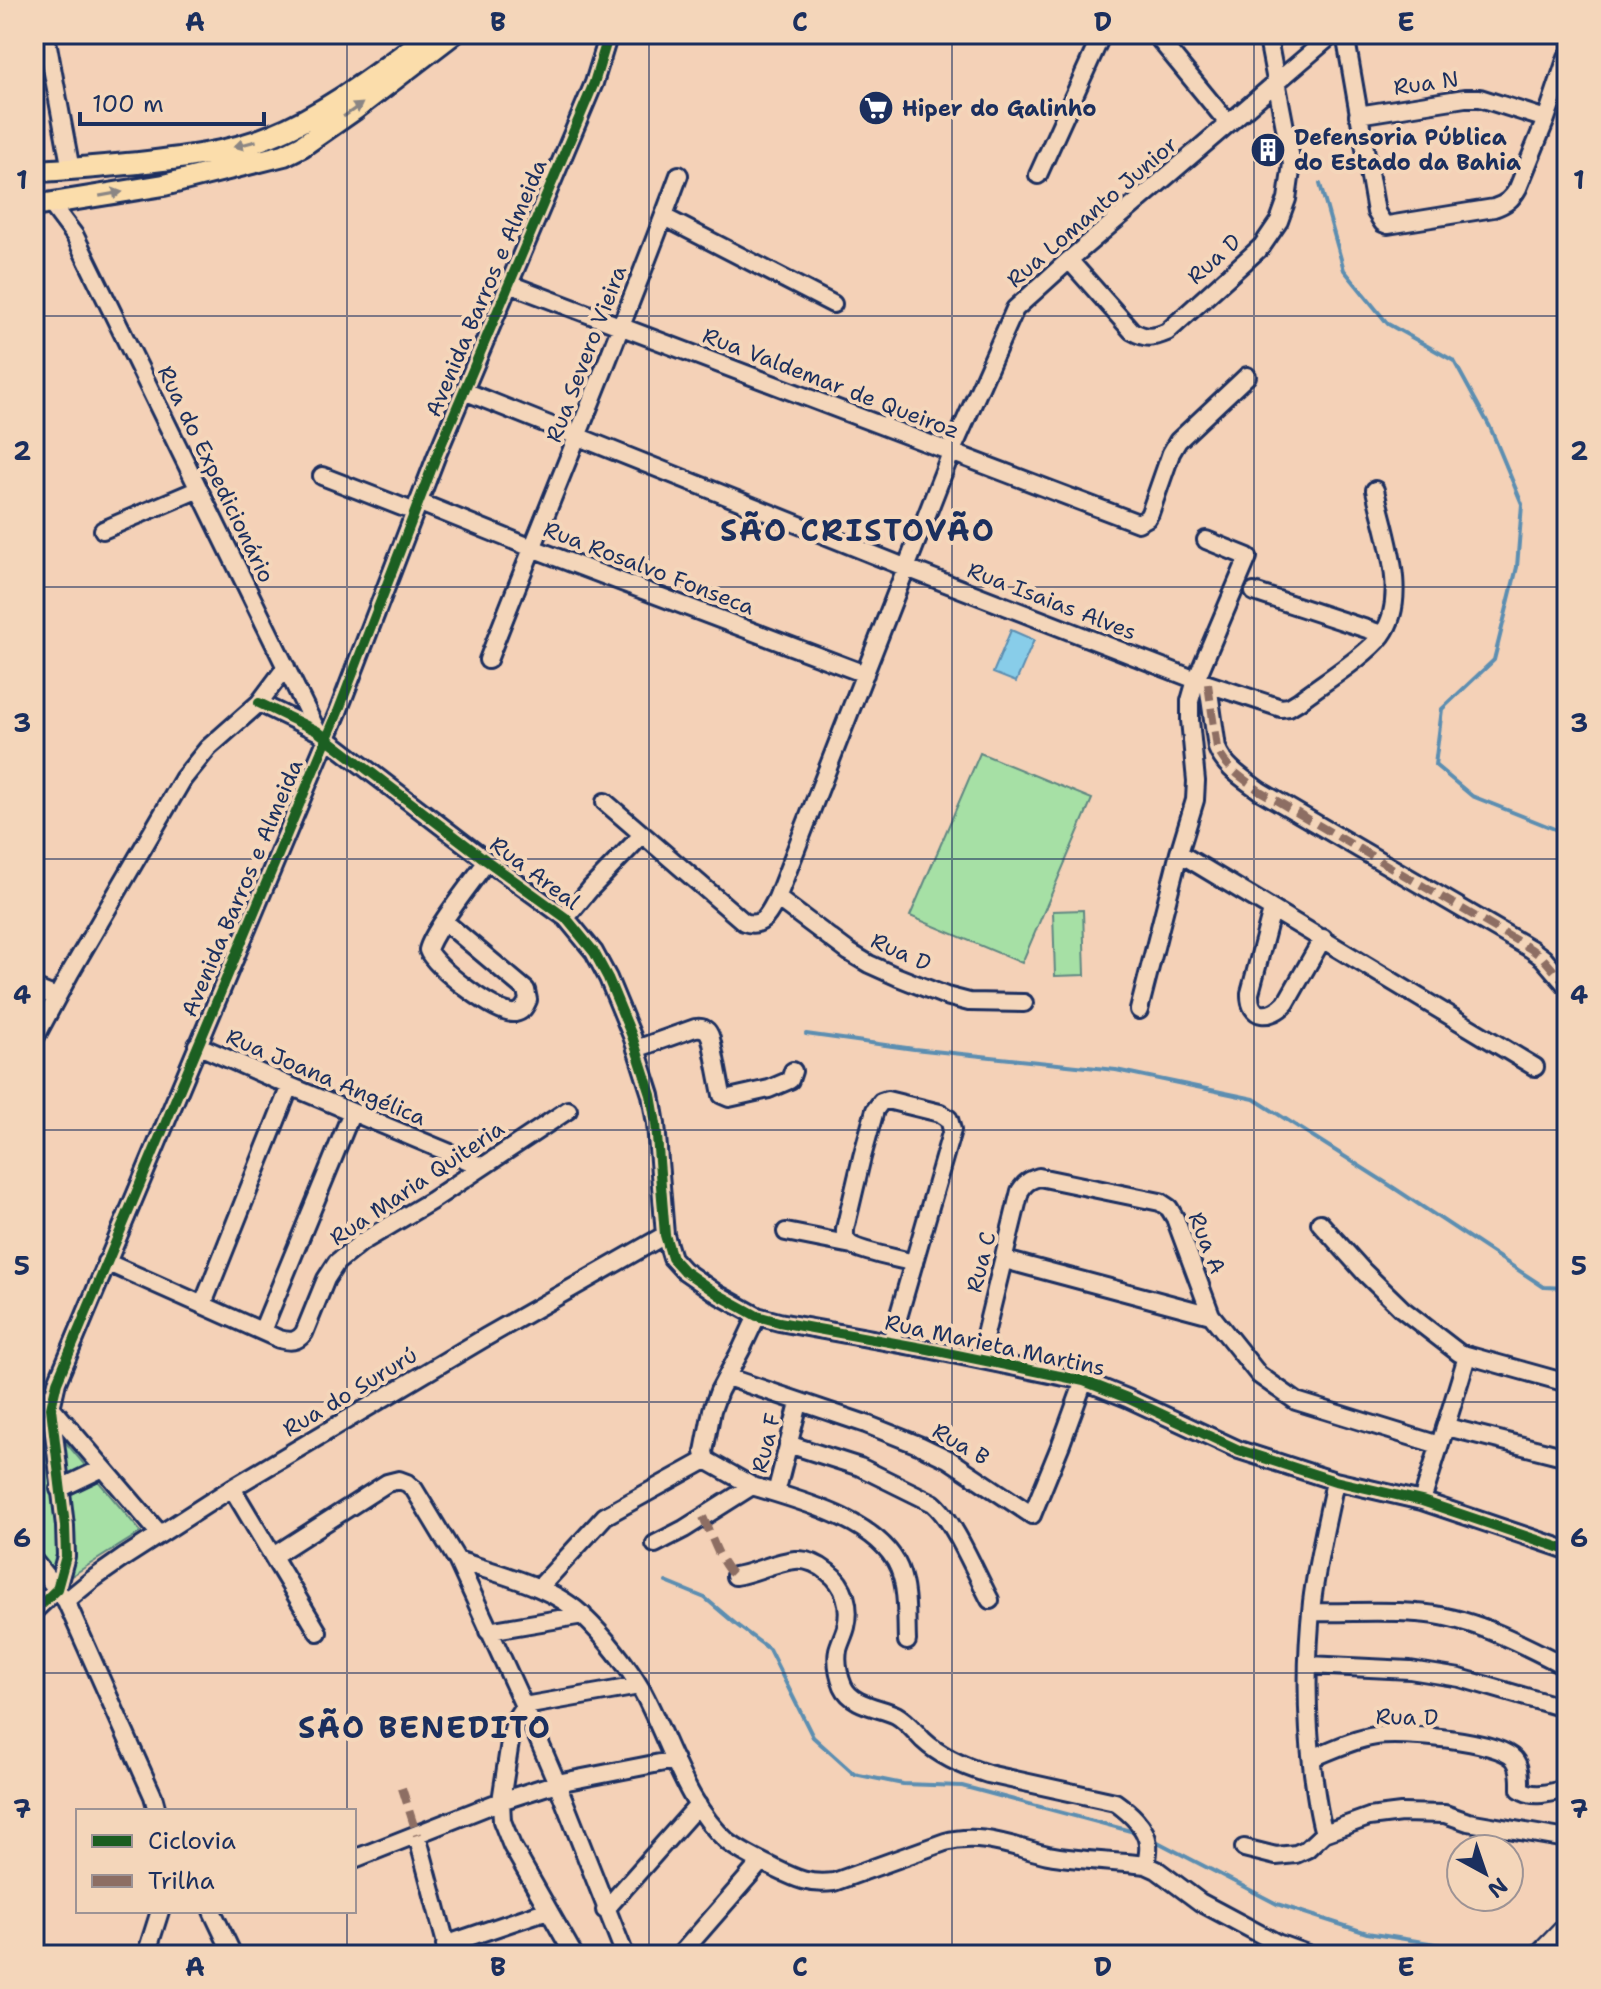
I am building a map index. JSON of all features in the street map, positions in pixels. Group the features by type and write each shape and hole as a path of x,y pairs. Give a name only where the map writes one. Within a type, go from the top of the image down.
{"main road":[{"path":"34,171 186,158 249,144 293,126 431,34"},
{"path":"42,205 164,185 284,155 302,146 399,77 453,34"},
{"path":"293,126 302,146"}],"street":[{"name":"Avenida Barros e Almeida","path":"62,1595 67,1544 51,1408 57,1382 416,507 594,83 609,34"},
{"path":"1038,175 1102,34"},
{"path":"1155,34 1228,123"},
{"name":"Rua D","path":"1069,260 1132,331 1143,337 1154,337 1167,332 1262,246 1279,221 1287,199 1292,164 1267,34"},
{"name":"Rua Lomanto Junior","path":"642,835 744,922 751,925 767,918 951,453 1015,309 1333,34"},
{"path":"1345,34 1376,212 1388,225 1494,208 1513,197 1566,62"},
{"path":"43,39 71,170"},
{"name":"Rua N","path":"1358,115 1480,98 1546,119"},
{"name":"Rua Severo Vieira","path":"488,660 679,175"},
{"name":"Rua do Expedicionário","path":"75,236 76,200"},
{"name":"Rua do Expedicionário","path":"42,205 75,236 322,735"},
{"path":"664,217 833,304"},
{"name":"Rua Valdemar de Queiroz","path":"509,284 1138,523 1150,513 1178,441 1247,376"},
{"name":"Rua Isaias Alves","path":"464,391 907,568 1202,682 1281,708 1289,707 1369,648 1391,619 1395,578 1375,490"},
{"name":"Rua Rosalvo Fonseca","path":"322,476 532,548 865,674"},
{"path":"103,530 199,489"},
{"path":"1139,1010 1195,800 1190,701 1202,682 1248,557 1206,540"},
{"path":"1254,592 1382,634"},
{"path":"34,1040 183,779 208,748 259,703 286,667"},
{"path":"1202,682 1217,748 1233,771 1260,791 1531,949 1567,986"},
{"path":"259,703 322,735"},
{"name":"Rua Areal","path":"322,735 566,918 601,962 636,1049 654,1109 665,1235"},
{"path":"566,918 642,835 605,802"},
{"path":"1179,853 1535,1067"},
{"path":"444,921 526,990 528,1000 521,1010 511,1014 496,1008 434,961 428,950 444,921 487,861"},
{"name":"Rua D","path":"777,898 849,952 898,977 969,1002 1024,1003"},
{"path":"1272,910 1250,993 1249,1002 1257,1013 1271,1014 1286,1003 1323,938"},
{"path":"34,988 56,997"},
{"path":"636,1049 695,1028 705,1029 712,1043 722,1095 729,1098 779,1086 790,1080 793,1071"},
{"name":"Rua Joana Angélica","path":"197,1045 481,1166"},
{"path":"203,1304 290,1086"},
{"path":"852,1245 845,1237 845,1229 878,1105 887,1100 940,1113 949,1119 952,1130 891,1342"},
{"name":"Rua Maria Quiteria","path":"106,1262 262,1331 292,1341 304,1333 326,1279 337,1262 362,1242 431,1201 568,1110"},
{"path":"262,1331 352,1112"},
{"name":"Rua A","path":"1030,1180 1039,1177 1160,1202 1169,1208 1175,1218 1211,1315 1259,1375 1296,1401 1439,1445"},
{"name":"Rua C","path":"979,1359 1020,1191 1030,1180"},
{"path":"1320,1223 1402,1309 1450,1347 1467,1356 1567,1383"},
{"path":"786,1232 852,1245 914,1263"},
{"name":"Rua Marieta Martins","path":"665,1235 672,1258 678,1266 719,1295 757,1316 1084,1381 1239,1450 1335,1481 1422,1501 1567,1550"},
{"name":"Rua do Sururú","path":"34,1611 93,1579 232,1488 665,1235"},
{"path":"1005,1260 1211,1315"},
{"path":"757,1316 712,1410 704,1452 706,1460 752,1486 818,1508 874,1537 900,1570 906,1606 907,1641"},
{"path":"1422,1501 1467,1356"},
{"name":"Rua B","path":"727,1377 921,1446 948,1459 1032,1515 1084,1381"},
{"path":"34,1387 159,1533"},
{"name":"Rua F","path":"776,1493 799,1403"},
{"path":"1447,1427 1567,1457"},
{"path":"788,1444 860,1467 940,1508 990,1600"},
{"path":"539,1588 605,1516 706,1460"},
{"path":"59,1489 103,1468"},
{"path":"273,1556 387,1483 399,1480 414,1489 457,1560 524,1706 625,1955"},
{"path":"1324,1833 1312,1758 1308,1710 1309,1665 1311,1612 1335,1481"},
{"path":"655,1544 752,1486"},
{"path":"232,1488 318,1632"},
{"path":"457,1560 539,1588 583,1615 639,1686 710,1823 728,1842 795,1878 815,1884 834,1882 945,1842 989,1839 1050,1855 1146,1865 1200,1902 1277,1943 1310,1955"},
{"path":"735,1576 795,1560 809,1561 823,1568 844,1589 848,1614 837,1654 838,1669 848,1694 904,1720 933,1747 969,1768 1115,1802 1142,1828 1148,1845 1146,1865"},
{"path":"34,1561 62,1595 157,1806"},
{"path":"1311,1612 1418,1613 1452,1618 1487,1629 1567,1667"},
{"path":"488,1631 583,1615"},
{"path":"1309,1665 1410,1670 1460,1678 1567,1709"},
{"path":"574,1955 507,1836 502,1821 501,1801 513,1724 524,1706 639,1686"},
{"name":"Rua D","path":"1312,1758 1361,1739 1407,1734 1504,1752 1518,1766 1522,1792 1540,1795 1567,1789"},
{"path":"356,1858 501,1801 557,1783 675,1760"},
{"path":"605,1910 698,1805"},
{"path":"1244,1848 1285,1857 1307,1849 1324,1833 1369,1817 1401,1813 1445,1814 1468,1822 1567,1839"},
{"path":"417,1835 447,1950 548,1910"},
{"path":"680,1955 761,1862"},
{"path":"146,1955 159,1913"},
{"path":"215,1913 233,1955"},
{"path":"1537,1955 1567,1924"}],"green space":[{"path":"980,753 1092,799 1022,963 910,916"},
{"path":"1083,910 1085,975 1055,976 1053,911"},
{"path":"34,1402 42,1413 57,1528 57,1561 51,1582 34,1562"},
{"path":"57,1432 141,1532 68,1578"}],"water":[{"path":"1011,630 1034,640 1016,682 993,673"}],"waterway":[{"path":"1320,184 1344,270 1388,324 1454,361 1490,427 1522,504 1517,567 1494,660 1442,709 1435,765 1472,796 1567,834"},
{"path":"806,1034 914,1049 1116,1070 1254,1099 1544,1287 1567,1288"},
{"path":"666,1582 705,1598 769,1649 813,1737 854,1774 903,1784 962,1786 1138,1833"},
{"path":"1150,1838 1277,1904 1367,1933 1492,1955"}],"marked path":[{"path":"1208,684 1217,748 1235,772 1260,791 1531,949 1567,986"},
{"path":"703,1517 720,1557 735,1576"},
{"path":"402,1788 417,1835"}],"cycle path":[{"path":"34,1611 57,1589 66,1556 51,1408 57,1382 338,712 436,457 594,83 609,34"},
{"path":"259,703 317,731 566,918 594,952 632,1036 651,1095 665,1235 672,1258 683,1270 719,1295 757,1316 779,1322 1084,1381 1239,1450 1335,1481 1422,1501 1567,1550"}],"place":[{"name":"Hiper do Galinho","path":"876,108"},
{"name":"Defensoria Pública do Estado da Bahia","path":"1268,150"}],"district":[{"name":"SÃO CRISTOVÃO","path":"858,530"},
{"name":"SÃO BENEDITO","path":"425,1727"}]}
